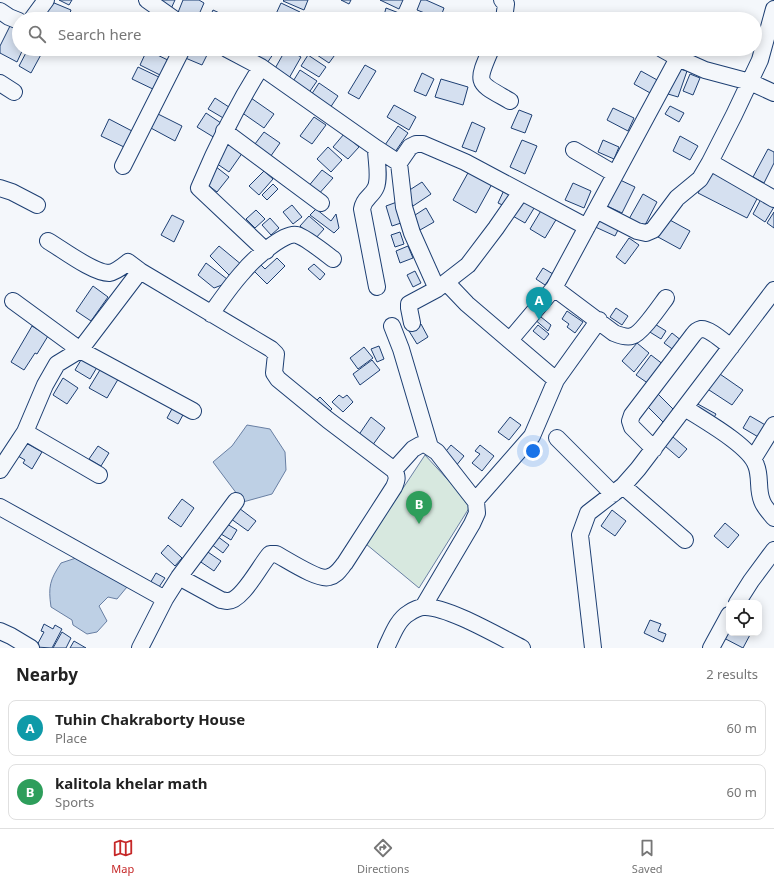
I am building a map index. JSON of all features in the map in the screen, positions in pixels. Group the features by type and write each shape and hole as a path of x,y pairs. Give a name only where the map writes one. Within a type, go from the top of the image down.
{"street":[{"path":"37,12 46,0"},
{"path":"147,0 164,12"},
{"path":"502,0 506,4 505,12"},
{"path":"762,53 774,9"},
{"path":"0,11 12,18"},
{"path":"123,166 178,56"},
{"path":"240,56 261,68 399,163"},
{"path":"488,56 483,67 481,79 484,86 510,101"},
{"path":"674,56 705,70 750,82 774,93"},
{"path":"596,210 637,231 646,232 653,230 676,198 700,179 750,82 761,56"},
{"path":"510,340 554,288 678,58"},
{"path":"261,68 242,97 224,130 199,188 266,251"},
{"path":"0,83 14,92"},
{"path":"224,130 321,203"},
{"path":"556,380 467,304 441,286 412,233 404,206 399,163 410,147 416,144 423,144 465,162 587,227"},
{"path":"376,148 377,179 375,188 364,201 362,209 377,287"},
{"path":"574,150 615,174"},
{"path":"710,162 774,199"},
{"path":"0,188 12,192 37,205"},
{"path":"412,323 408,308 409,304 441,286 468,266 521,192"},
{"path":"211,314 244,271 266,251 290,234 298,235 333,259"},
{"path":"48,241 98,270 110,273 121,268 128,262 140,271 271,350 276,354 274,373 278,378 328,420 394,470 398,478 394,487 345,563 336,574 327,578 317,576 276,554 270,554 243,592 234,599 227,601 221,600 179,577"},
{"path":"0,470 25,432 45,385 57,364 80,350 140,271"},
{"path":"554,288 614,332 623,336 633,336 640,331 666,298"},
{"path":"593,648 580,536 588,513 618,490 654,449 774,290"},
{"path":"13,301 80,350 193,411"},
{"path":"475,500 532,436 556,380 599,320"},
{"path":"392,326 401,349 430,446"},
{"path":"654,449 632,427 630,421 632,415 698,330 708,330 731,347"},
{"path":"685,408 748,452 756,464 760,478 759,490 762,502 774,518"},
{"path":"753,459 774,424"},
{"path":"25,432 99,475"},
{"path":"557,438 618,490 685,540"},
{"path":"394,470 413,449 425,444 437,452 475,500 477,513 472,524 423,607"},
{"path":"140,648 165,599 179,577 236,501"},
{"path":"0,507 165,599"},
{"path":"739,600 774,550"},
{"path":"386,648 398,624 409,613 423,607 438,609 474,624 522,648"},
{"path":"711,648 726,620"},
{"path":"0,631 31,648"}],"shaded area":[{"path":"425,455 471,505 419,588 366,544"}],"water":[{"path":"247,425 270,429 285,452 286,470 272,494 243,502 213,462 232,446"},
{"path":"76,558 127,587 117,599 108,597 99,606 107,621 97,632 87,634 73,625 72,620 51,607 50,588 54,574 61,563"}],"building":[{"path":"47,0 71,10 70,12 42,12"},
{"path":"59,0 72,0 69,5"},
{"path":"156,0 175,0 170,11"},
{"path":"183,0 199,0 204,3 200,12 178,12"},
{"path":"308,0 304,10 283,1"},
{"path":"341,0 351,0 349,4"},
{"path":"380,0 403,0 399,9"},
{"path":"421,0 426,0 444,8 443,12 422,12 417,10"},
{"path":"281,3 300,12 277,12"},
{"path":"386,8 396,12 385,12"},
{"path":"10,26 12,27 12,56 20,56 17,62 0,53 0,46"},
{"path":"24,56 40,56 31,73 19,66"},
{"path":"144,56 159,56 174,63 166,78 140,65"},
{"path":"184,56 206,56 202,65"},
{"path":"258,56 272,56 265,66 255,60"},
{"path":"282,56 301,57 288,80 273,72"},
{"path":"307,56 310,56 326,67 319,77 301,66"},
{"path":"318,56 334,56 329,63"},
{"path":"365,65 376,71 359,99 348,93"},
{"path":"138,67 163,79 157,91 132,79"},
{"path":"676,68 687,71 678,97 668,94"},
{"path":"300,70 317,81 308,94 292,83"},
{"path":"641,71 659,81 652,94 634,84"},
{"path":"422,73 434,79 426,96 414,91"},
{"path":"690,74 700,78 693,95 683,91"},
{"path":"441,79 468,87 463,105 435,97"},
{"path":"319,83 338,96 328,111 309,98"},
{"path":"215,98 232,109 225,119 208,109"},
{"path":"251,98 274,114 264,128 241,112"},
{"path":"394,105 416,117 409,130 387,117"},
{"path":"670,106 684,113 679,122 665,114"},
{"path":"613,108 634,118 628,131 607,120"},
{"path":"519,110 532,115 525,133 511,128"},
{"path":"156,113 182,126 175,141 149,127"},
{"path":"206,113 224,125 215,138 197,127"},
{"path":"314,117 326,125 312,144 300,136"},
{"path":"109,119 132,131 124,147 101,136"},
{"path":"472,122 485,128 476,152 462,147"},
{"path":"398,126 408,133 395,152 385,145"},
{"path":"264,132 280,143 268,160 252,148"},
{"path":"344,134 359,147 348,159 333,147"},
{"path":"680,136 698,146 690,160 673,151"},
{"path":"522,140 537,146 525,174 510,167"},
{"path":"603,140 619,147 614,159 598,152"},
{"path":"227,141 243,152 229,172 213,161"},
{"path":"328,147 342,160 331,172 317,159"},
{"path":"768,149 774,152 774,163 764,183 753,177"},
{"path":"215,166 229,177 217,192 204,182"},
{"path":"322,170 333,178 317,196 307,188"},
{"path":"710,170 759,195 747,218 698,193"},
{"path":"264,171 273,179 259,195 249,186"},
{"path":"469,171 492,184 476,213 453,200"},
{"path":"618,179 635,187 622,213 605,205"},
{"path":"422,182 431,194 413,206 405,193"},
{"path":"573,183 591,191 584,208 565,200"},
{"path":"273,184 278,189 267,200 262,195"},
{"path":"505,188 516,193 509,208 498,203"},
{"path":"643,194 657,202 644,227 629,219"},
{"path":"522,197 536,205 525,223 511,215"},
{"path":"761,199 774,207 765,222 753,214"},
{"path":"397,202 404,222 392,226 386,206"},
{"path":"292,205 302,217 293,224 283,212"},
{"path":"426,208 434,222 420,230 412,217"},
{"path":"316,209 331,221 336,214 339,228 334,233 310,215"},
{"path":"542,209 557,218 545,238 530,229"},
{"path":"256,210 265,219 255,228 246,219"},
{"path":"774,212 774,228 767,223"},
{"path":"172,215 184,221 174,242 161,235"},
{"path":"596,215 620,226 615,236 591,225"},
{"path":"309,216 324,229 315,239 300,226"},
{"path":"270,218 279,228 271,235 262,225"},
{"path":"668,219 690,231 680,249 658,237"},
{"path":"400,232 404,244 395,247 391,235"},
{"path":"629,238 639,245 625,264 616,257"},
{"path":"219,246 242,265 231,277 210,256"},
{"path":"408,246 413,258 400,263 396,251"},
{"path":"277,258 285,266 267,284 253,270 260,264 265,269"},
{"path":"206,263 227,279 222,285 214,288 198,275"},
{"path":"314,264 325,274 320,280 308,269"},
{"path":"543,268 553,274 545,285 536,279"},
{"path":"415,271 421,283 413,287 407,275"},
{"path":"93,286 108,297 91,321 76,311"},
{"path":"616,308 628,316 622,325 610,317"},
{"path":"567,311 583,322 575,333 567,327 569,324 562,319"},
{"path":"536,313 551,325 548,331 533,318"},
{"path":"650,321 666,331 661,339 645,329"},
{"path":"421,324 428,337 417,344 409,331"},
{"path":"538,325 549,334 544,340 533,331"},
{"path":"32,326 48,336 37,354 35,353 24,370 11,362"},
{"path":"672,333 682,341 675,351 664,343"},
{"path":"637,343 649,353 634,372 622,361"},
{"path":"379,346 384,359 377,362 371,349"},
{"path":"364,347 373,358 358,369 350,358"},
{"path":"84,355 99,364 90,379 75,370"},
{"path":"651,355 664,365 649,384 636,375"},
{"path":"372,360 380,370 360,385 353,374"},
{"path":"103,365 120,376 107,398 89,388"},
{"path":"717,372 743,390 732,405 706,388"},
{"path":"63,378 78,388 67,404 53,395"},
{"path":"658,394 677,413 665,424 646,405"},
{"path":"339,395 343,398 347,395 353,402 343,412 332,402"},
{"path":"320,397 332,409 327,414 315,402"},
{"path":"696,403 716,414 712,421 692,409"},
{"path":"173,407 184,413 178,424 167,418"},
{"path":"750,416 767,426 760,438 743,428"},
{"path":"371,417 385,428 372,446 358,436"},
{"path":"510,417 521,425 509,440 498,432"},
{"path":"673,437 687,449 679,458 665,446"},
{"path":"26,443 42,452 32,469 23,463 25,460 18,456"},
{"path":"451,445 464,456 455,467 442,456"},
{"path":"480,445 494,456 482,471 472,463 480,454 475,451"},
{"path":"98,446 109,453 101,466 89,459"},
{"path":"182,499 194,508 181,527 168,518"},
{"path":"235,505 256,521 248,531 227,516"},
{"path":"612,510 626,521 615,536 601,526"},
{"path":"222,521 237,530 231,540 216,531"},
{"path":"725,523 739,535 728,548 714,536"},
{"path":"213,533 229,545 223,553 207,541"},
{"path":"168,545 182,558 175,566 161,553"},
{"path":"202,548 221,561 214,571 195,558"},
{"path":"156,573 165,578 157,590 149,585"},
{"path":"650,620 661,624 658,631 666,634 663,642 644,633"},
{"path":"44,624 53,629 55,625 62,629 52,648 36,647 44,632 41,631"},
{"path":"726,630 726,636 749,636 743,648 722,637"},
{"path":"62,632 71,638 66,648 53,648"},
{"path":"74,641 86,648 70,648"}],"place":[{"name":"Tuhin Chakraborty House","path":"539,320"},
{"name":"kalitola khelar math","path":"419,524"}]}
